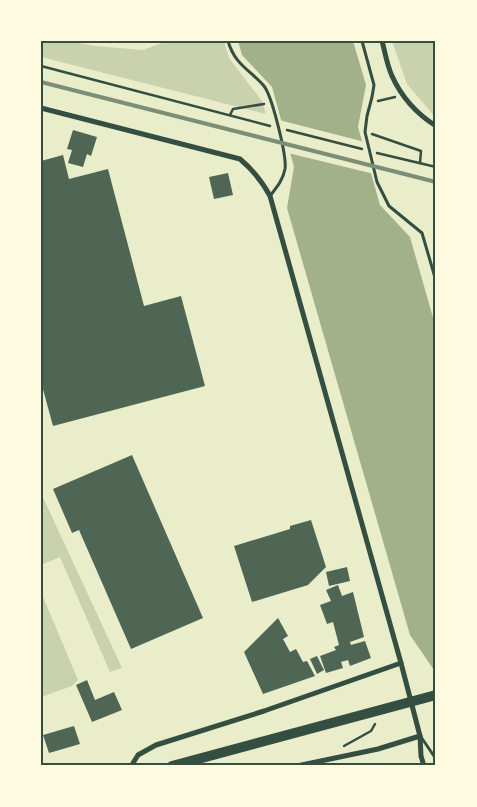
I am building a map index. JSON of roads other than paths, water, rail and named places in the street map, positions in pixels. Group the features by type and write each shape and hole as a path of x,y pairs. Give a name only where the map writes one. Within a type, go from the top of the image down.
{"main road":[{"path":"172,766 436,695"}],"street":[{"path":"382,41 392,75 404,95 411,106 424,119 436,126"},
{"path":"41,108 240,159 254,171 270,196 401,663 420,736 421,756 424,766"},
{"path":"133,766 138,755 156,745 264,711 401,663"},
{"path":"297,766 378,749 420,736"}],"lane":[{"path":"228,41 232,54 266,88 272,103 286,158 282,180 270,196"},
{"path":"362,41 374,85 365,132 377,182 389,206 422,233 436,281"},
{"path":"420,736 436,759"}],"railway":[{"path":"41,82 436,182"}]}
